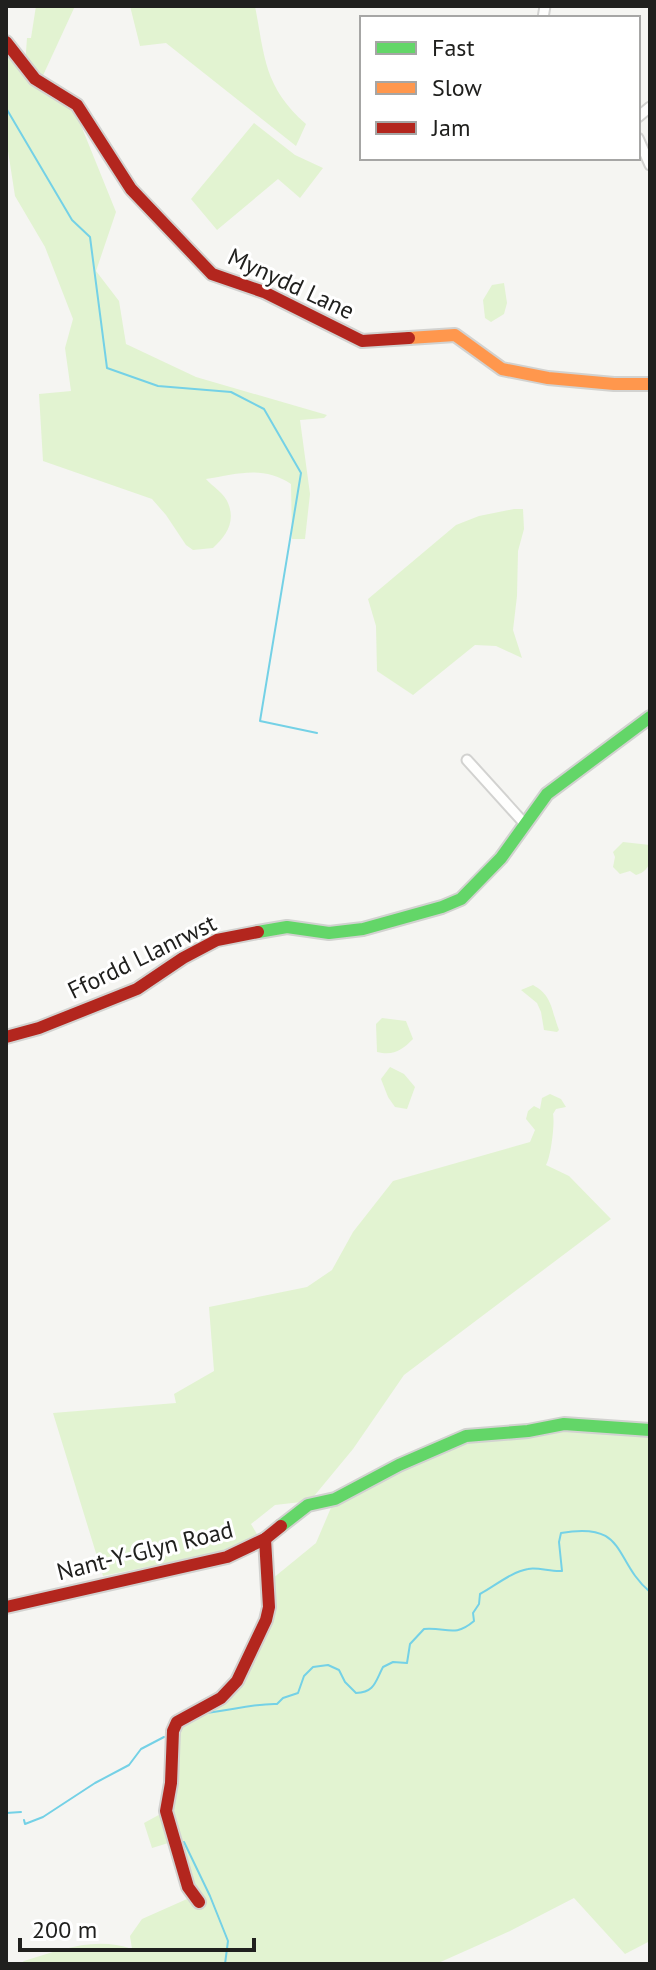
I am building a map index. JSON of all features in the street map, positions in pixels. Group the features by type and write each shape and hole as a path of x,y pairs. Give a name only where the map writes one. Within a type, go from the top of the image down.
{"street":[{"name":"Mynydd Lane","path":"6,42 35,79 77,105 131,189 212,274 264,292 362,341 455,335 502,369 548,378 650,384"},
{"path":"640,142 650,165"},
{"name":"Ffordd Llanrwst","path":"6,1037 39,1028 137,989 183,958 217,940 287,927 329,933 348,932 442,907 472,890 501,858 547,794 650,717"},
{"path":"467,760 524,823"},
{"name":"Nant-Y-Glyn Road","path":"6,1607 227,1557 265,1539 308,1505 335,1499 399,1465 466,1436 528,1431 564,1424 650,1430"},
{"path":"199,1902 188,1887 166,1811 171,1783 173,1731 177,1722 186,1715 221,1698 237,1681 243,1669 269,1607 265,1539"}],"green space":[{"path":"36,6 75,6 40,82 25,66 27,38 31,38"},
{"path":"130,6 255,6 268,71 282,97 306,124 296,146 166,43 140,46"},
{"path":"6,50 31,81 76,113 116,212 96,271 119,301 126,344 196,377 327,415 324,418 300,420 310,494 305,539 292,539 291,484 270,474 250,472 206,479 226,500 230,522 226,533 213,548 193,550 152,499 43,461 39,394 71,391 65,348 73,319 45,247 15,196 6,138"},
{"path":"254,123 295,155 323,168 300,198 278,179 217,230 191,199"},
{"path":"504,283 507,303 504,314 491,322 485,318 483,300 492,285"},
{"path":"523,509 524,529 518,551 513,630 522,658 496,646 475,645 413,695 377,671 376,626 368,599 456,525 479,516"},
{"path":"623,842 650,845 649,864 641,873 636,875 630,871 620,874 613,867 613,852"},
{"path":"533,985 548,999 559,1030 557,1032 544,1030 537,1003 521,990"},
{"path":"382,1018 406,1021 413,1039 397,1051 377,1052 376,1024"},
{"path":"390,1067 404,1074 415,1087 407,1109 395,1107 388,1097 381,1079"},
{"path":"550,1094 561,1099 566,1107 556,1109 553,1114 552,1140 546,1165 569,1176 611,1219 404,1375 353,1449 310,1501 275,1505 251,1524 261,1541 221,1558 219,1552 103,1576 53,1413 176,1403 174,1394 214,1371 209,1307 307,1287 332,1270 353,1232 393,1181 530,1142 535,1130 526,1119 528,1111 534,1106 540,1109 542,1098"},
{"path":"564,1427 650,1434 650,1941 625,1954 574,1898 436,1964 20,1964 91,1944 132,1949 130,1936 142,1919 187,1899 184,1894 190,1893 175,1841 152,1848 144,1823 166,1811 177,1722 221,1701 243,1682 272,1579 316,1543 333,1503 465,1441"}],"waterway":[{"path":"6,108 72,220 90,237 107,368 158,386 231,392 264,409 301,473 260,721 317,733"},
{"path":"205,1713 277,1704 283,1698 298,1693 304,1676 313,1667 328,1665 339,1670 356,1693 367,1691 374,1685 383,1667 393,1662 407,1663 410,1644 424,1629 455,1630 474,1621 473,1613 479,1604 480,1594 515,1573 528,1569 562,1571 561,1533 583,1531 609,1538 650,1592"},
{"path":"181,1726 196,1717"},
{"path":"24,1820 25,1824 43,1817 129,1765 141,1749 164,1737"},
{"path":"6,1813 21,1812"},
{"path":"184,1842 228,1941 225,1964"}],"traffic: fast":[{"path":"258,932 287,927 329,933 363,929 461,899 501,858 547,794 650,717"},
{"path":"281,1526 308,1505 335,1499 399,1465 466,1436 528,1431 564,1424 650,1430"}],"traffic: slow":[{"path":"409,338 455,335 502,369 548,378 650,384"}],"traffic: jam":[{"path":"6,42 35,79 77,105 131,189 212,274 264,292 362,341 409,338"},
{"path":"6,1037 39,1028 137,989 183,958 217,940 258,932"},
{"path":"6,1607 227,1557 265,1539 281,1526"},
{"path":"199,1902 188,1887 166,1811 171,1783 173,1731 177,1722 221,1698 237,1681 266,1620 269,1607 265,1539"}]}
